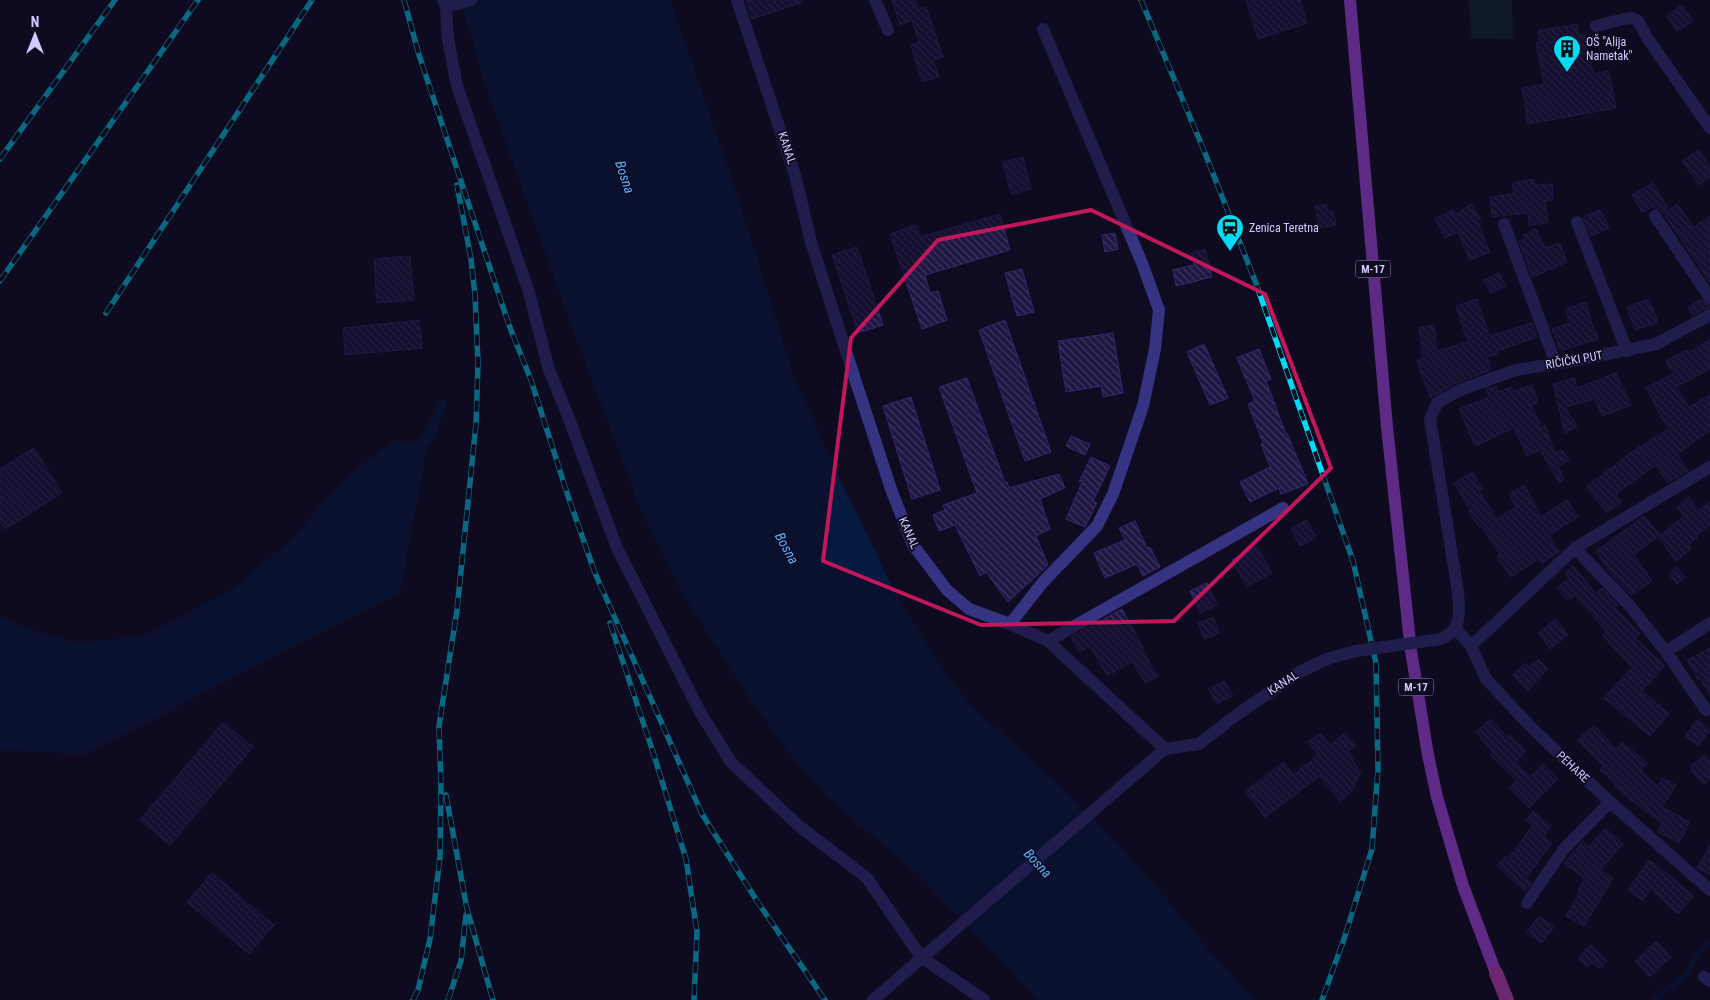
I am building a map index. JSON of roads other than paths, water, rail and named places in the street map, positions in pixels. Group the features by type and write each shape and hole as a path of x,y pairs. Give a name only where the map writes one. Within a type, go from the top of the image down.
{"highway":[{"path":"1496,974 1500,1000"},
{"name":"M-17","path":"1496,974 1508,1000"}],"main road":[{"name":"M-17","path":"1350,0 1386,427 1411,651 1437,797 1463,886 1496,974"}],"street":[{"path":"471,0 448,4 448,39 457,86 528,289 549,370 617,548 700,712 731,762 799,826 867,878 921,957 984,1000"},
{"name":"KANAL","path":"737,0 795,175 811,242 892,492 913,546 947,590 969,608 1048,641 1165,749 1199,744 1239,713 1300,672 1327,659 1356,651 1441,639 1456,629"},
{"path":"875,0 888,30"},
{"path":"1596,26 1632,18 1638,21 1648,39 1710,128"},
{"path":"1010,624 1043,582 1097,526 1113,494 1143,406 1155,349 1160,310 1043,29"},
{"path":"1655,216 1710,298"},
{"path":"1577,222 1626,351"},
{"path":"1504,224 1556,364"},
{"name":"RIČIČKI PUT","path":"1456,629 1459,620 1458,592 1430,419 1437,403 1460,390 1516,370 1656,344 1710,315"},
{"path":"1471,646 1574,548 1710,467"},
{"path":"1048,641 1283,508"},
{"path":"1574,548 1630,606 1666,652 1706,710"},
{"path":"1666,652 1710,622"},
{"name":"PEHARE","path":"1456,629 1471,646 1486,679 1531,728 1610,802 1710,890"},
{"path":"873,1000 940,940 1165,749"},
{"path":"1527,903 1563,850 1610,802"}],"water":[{"name":"Bosna","path":"461,0 670,0 732,179 794,377 844,488 896,594 946,675 975,709 1066,791 1118,844 1210,952 1256,1000 1038,1000 918,874 828,798 790,754 751,700 683,595 642,513 569,319 485,84"},
{"path":"448,400 435,436 427,447 400,593 84,754 0,750 0,615 16,625 77,643 145,636 231,590 290,541 342,482 392,440 413,443 422,436 438,401"}],"waterway":[{"path":"1653,1000 1686,975 1700,951 1710,943"}],"railway":[{"path":"0,159 115,0"},
{"path":"0,281 198,0"},
{"path":"106,313 312,0"},
{"path":"404,0 419,55 509,325 531,380 595,573 702,814 757,901 825,1000"},
{"path":"1141,0 1205,153 1257,286 1353,561 1376,663 1378,769 1372,849 1344,939 1322,1000"},
{"path":"413,1000 418,990 430,939 440,857 441,786 439,726 457,610 476,424 478,363 475,295 471,259 457,185"},
{"path":"610,623 686,859 697,932 694,1000"},
{"path":"446,795 467,909 493,1000"},
{"path":"448,1000 461,961 466,915"}],"place":[{"name":"OŠ \"Alija Nametak\"","path":"1567,73"},
{"name":"Zenica Teretna","path":"1230,252"}]}
